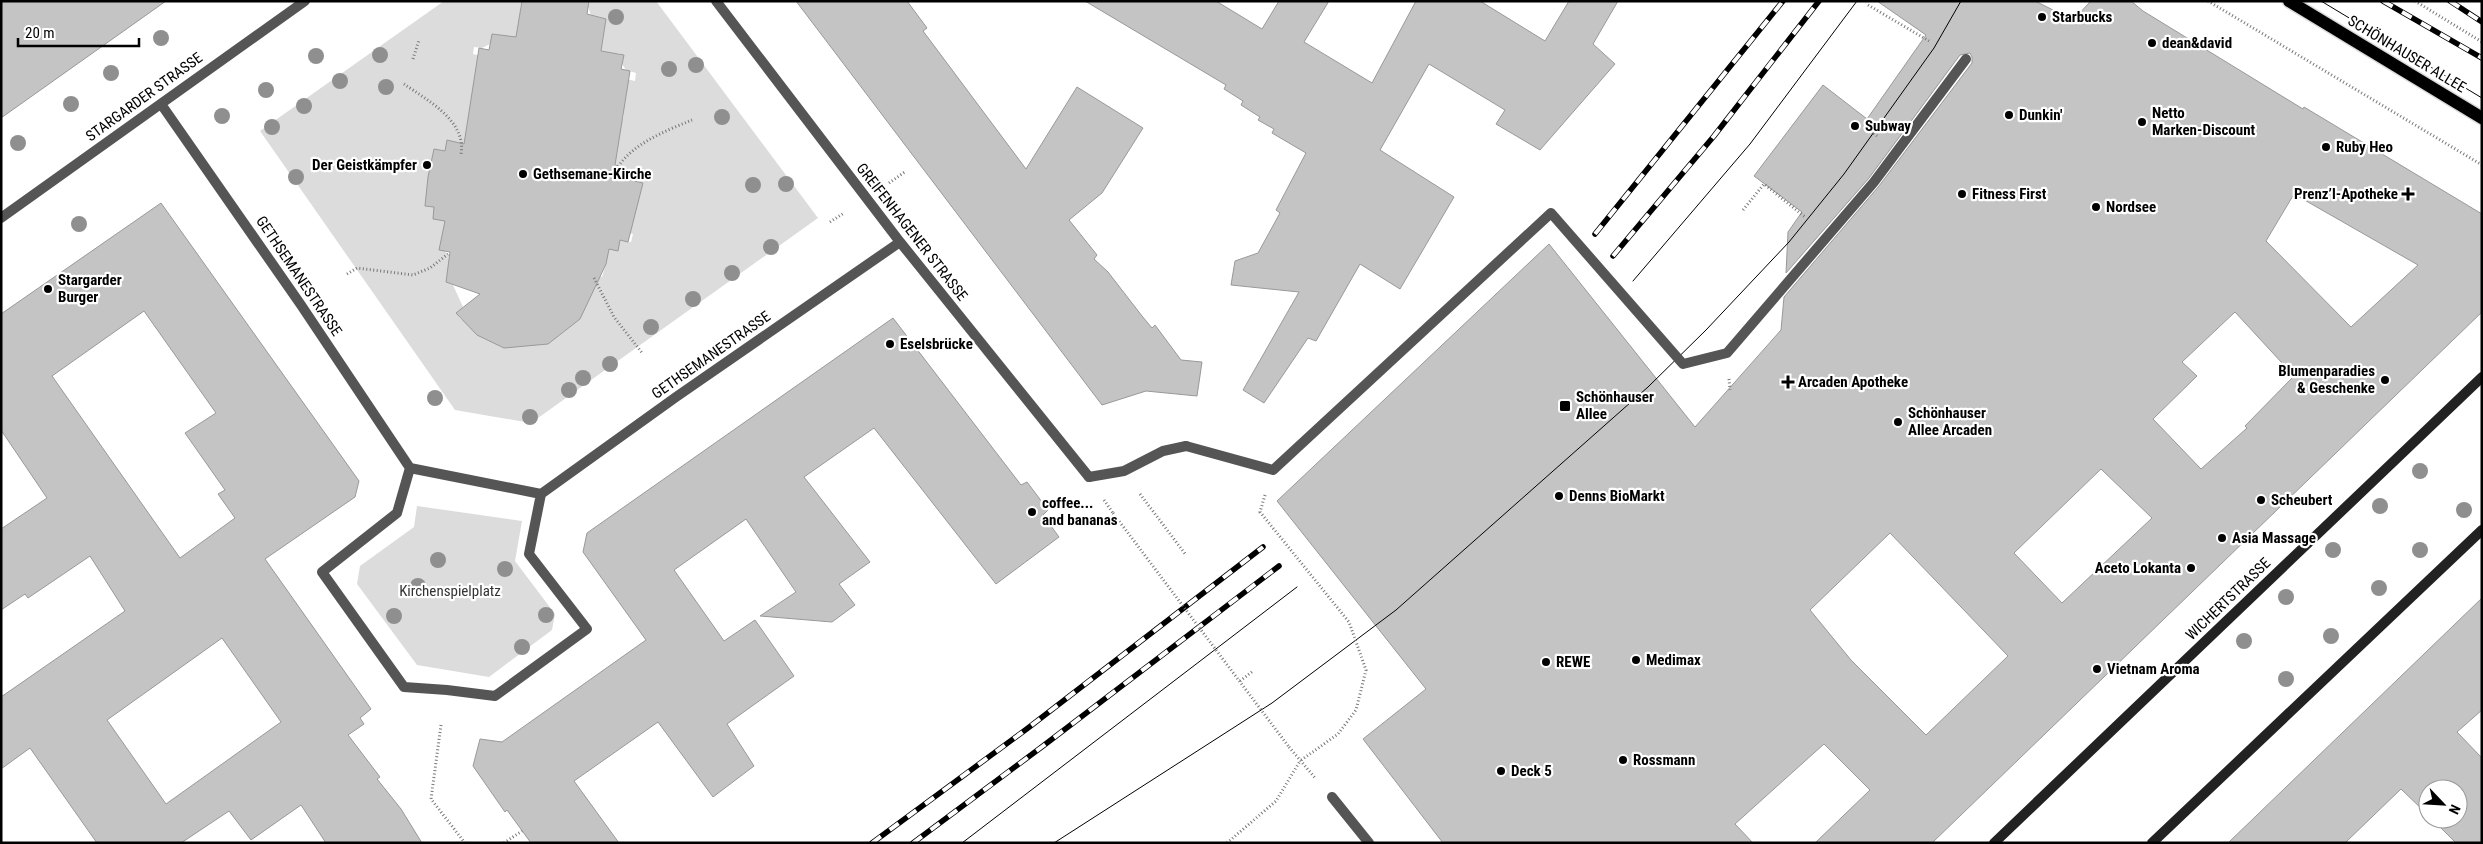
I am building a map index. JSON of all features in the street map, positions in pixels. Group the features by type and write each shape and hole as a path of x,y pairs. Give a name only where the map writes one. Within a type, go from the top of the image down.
{"main road":[{"name":"SCHÖNHAUSER ALLEE","path":"2289,1 2482,118"}],"street":[{"name":"STARGARDER STRASSE","path":"1,218 304,1"},
{"name":"GREIFENHAGENER STRASSE","path":"716,1 900,242 1089,477 1124,471 1163,451 1186,446 1273,470"},
{"path":"1273,470 1551,213 1683,364 1727,353 1874,182 1966,59"},
{"name":"GETHSEMANESTRASSE","path":"161,104 301,304 410,468"},
{"name":"GETHSEMANESTRASSE","path":"541,494 684,391 900,242"},
{"name":"WICHERTSTRASSE","path":"1994,843 2482,376"},
{"path":"410,468 541,494 529,554 587,630 496,696 404,687 322,572 398,513 410,468"},
{"path":"2152,843 2482,530"},
{"path":"1332,797 1369,843"}],"path":[{"path":"2208,1 2482,165"},
{"path":"2415,1 2482,42"},
{"path":"1868,5 1929,41"},
{"path":"413,59 419,40"},
{"path":"404,84 445,114 460,134 463,145 461,154"},
{"path":"612,179 616,166 650,139 692,120"},
{"path":"1743,210 1764,184 1805,217"},
{"path":"347,274 357,268 413,275 430,268 448,254"},
{"path":"594,278 614,317 643,354"},
{"path":"1227,843 1276,801 1300,761 1338,734 1356,710 1366,670 1349,622 1260,512 1273,470"},
{"path":"1140,494 1186,555"},
{"path":"1113,513 1289,747 1332,797"},
{"path":"1240,681 1253,671"},
{"path":"441,725 431,799 465,843"},
{"path":"504,843 522,831"}],"green space":[{"path":"444,1 542,1 521,3 520,13 535,16 526,35 499,43 500,35 493,34 490,44 482,48 474,47 473,54 481,56 476,121 468,119 466,128 475,130 473,148 445,151 434,149 432,158 436,199 426,198 425,206 434,207 434,219 441,220 457,212 445,251 451,260 454,277 447,275 446,282 453,285 463,307 456,313 461,319 522,346 530,345 552,329 558,336 565,331 561,325 597,275 602,277 605,267 594,265 590,259 620,240 631,242 633,234 621,231 643,183 630,180 632,171 624,168 621,182 608,153 617,155 618,146 609,144 614,118 623,120 624,111 616,109 626,79 635,81 636,73 626,70 622,64 624,55 617,53 615,62 600,59 606,19 591,15 588,7 589,1 656,1 818,218 531,423 455,410 260,131"},
{"name":"Kirchenspielplatz","path":"417,506 522,521 515,561 555,614 552,630 489,677 417,665 357,584 360,566 414,527"}],"building":[{"path":"1,1 166,1 1,118"},
{"name":"Gethsemane-Kirche","path":"522,1 589,1 587,14 606,19 601,51 624,55 621,69 630,71 615,165 633,171 630,180 643,183 628,242 620,240 618,251 609,249 606,264 580,319 548,344 504,348 477,335 456,313 480,294 446,282 450,252 439,250 445,221 433,219 434,207 425,206 428,177 434,149 445,151 447,140 464,144 479,48 489,50 492,34 516,37"},
{"path":"796,1 907,1 927,28 923,31 1026,169 1077,87 1143,128 1102,193 1069,220 1097,255 1094,259 1108,272 1152,328 1155,325 1181,360 1202,362 1197,396 1146,391 1102,405"},
{"path":"1085,1 1216,1 1262,29 1279,1 1329,1 1304,42 1372,83 1416,1 1480,1 1545,41 1569,1 1618,1 1593,44 1615,64 1540,150 1496,124 1505,110 1429,64 1380,150 1454,197 1400,289 1360,264 1316,341 1308,338 1264,403 1243,390 1299,292 1231,285 1235,261 1258,253 1280,213 1276,210 1306,153 1272,133 1274,129 1258,120 1260,117 1241,105 1243,101 1224,89 1226,85"},
{"name":"Schönhauser Allee Arcaden","path":"1877,1 2035,1 2073,20 2091,1 2131,1 2143,11 2303,109 2304,107 2482,214 2482,312 1932,843 1815,843 1870,790 1824,744 1735,824 1753,843 1443,843 1363,739 1426,689 1277,501 1549,244 1695,427 1781,330 1784,297 1879,186 1972,63 1970,53 1960,55 1869,178 1786,273 1788,232 1802,212 1754,176 1823,85 1867,119 1926,35","holes":["2294,194 2418,265 2351,327 2266,241","2235,312 2294,376 2245,426 2247,428 2201,469 2153,419 2197,376 2182,362","2101,469 2152,518 2062,603 2014,553","1890,533 2008,656 1926,735 1851,660 1810,610"]},
{"path":"161,203 359,481 355,497 265,559 371,709 360,718 364,724 348,735 380,777 377,779 401,809 422,843 326,843 301,805 251,840 229,811 181,843 97,843 30,748 1,769 1,697 125,611 90,556 28,598 25,594 1,610 1,529 47,498 1,430 1,314","holes":["144,311 216,413 185,433 225,490 218,494 235,518 180,558 52,376","222,638 281,722 166,804 107,720"]},
{"path":"893,318 1021,485 1027,482 1048,510 1043,515 1059,537 996,584 874,428 804,477 870,562 839,584 855,605 832,622 760,616 796,592 746,519 674,570 724,641 755,620 794,676 727,724 754,766 713,797 658,722 574,781 619,843 531,843 507,810 505,812 473,766 480,739 502,742 646,640 583,552 587,533"},
{"path":"2482,598 2482,710 2457,732 2482,758 2482,843 2456,843 2442,829 2468,829 2468,779 2418,779 2418,805 2401,789 2345,843 2228,843"}],"tram line":[{"path":"1633,281 1750,144 1857,1"},
{"path":"1054,843 1272,703 1396,610 1648,387 1706,330 1789,242 1844,174 1934,48 1961,1"},
{"path":"2321,1 2482,98"},
{"path":"962,843 1297,587"}],"railway":[{"path":"1595,234 1783,1"},
{"path":"1613,256 1714,136 1819,1"},
{"path":"2383,1 2482,58"},
{"path":"2450,1 2482,22"},
{"path":"872,843 1028,728 1263,547"},
{"path":"913,843 1279,566"}],"place":[{"name":"Starbucks","path":"2042,17"},
{"name":"dean&david","path":"2152,43"},
{"name":"Dunkin'","path":"2009,115"},
{"name":"Netto Marken-Discount","path":"2142,122"},
{"name":"Subway","path":"1855,126"},
{"name":"Ruby Heo","path":"2326,147"},
{"name":"Der Geistkämpfer","path":"427,165"},
{"name":"Gethsemane-Kirche","path":"523,174"},
{"name":"Fitness First","path":"1962,194"},
{"name":"Prenz’l-Apotheke","path":"2408,194"},
{"name":"Nordsee","path":"2096,207"},
{"name":"Stargarder Burger","path":"48,289"},
{"name":"Eselsbrücke","path":"890,344"},
{"name":"Blumenparadies & Geschenke","path":"2385,380"},
{"name":"Arcaden Apotheke","path":"1788,382"},
{"name":"Schönhauser Allee","path":"1565,406"},
{"name":"Schönhauser Allee Arcaden","path":"1898,422"},
{"name":"Denns BioMarkt","path":"1559,496"},
{"name":"Scheubert","path":"2261,500"},
{"name":"coffee... and bananas","path":"1032,512"},
{"name":"Asia Massage","path":"2222,538"},
{"name":"Aceto Lokanta","path":"2191,568"},
{"name":"Medimax","path":"1636,660"},
{"name":"REWE","path":"1546,662"},
{"name":"Vietnam Aroma","path":"2097,669"},
{"name":"Rossmann","path":"1623,760"},
{"name":"Deck 5","path":"1501,771"}]}
